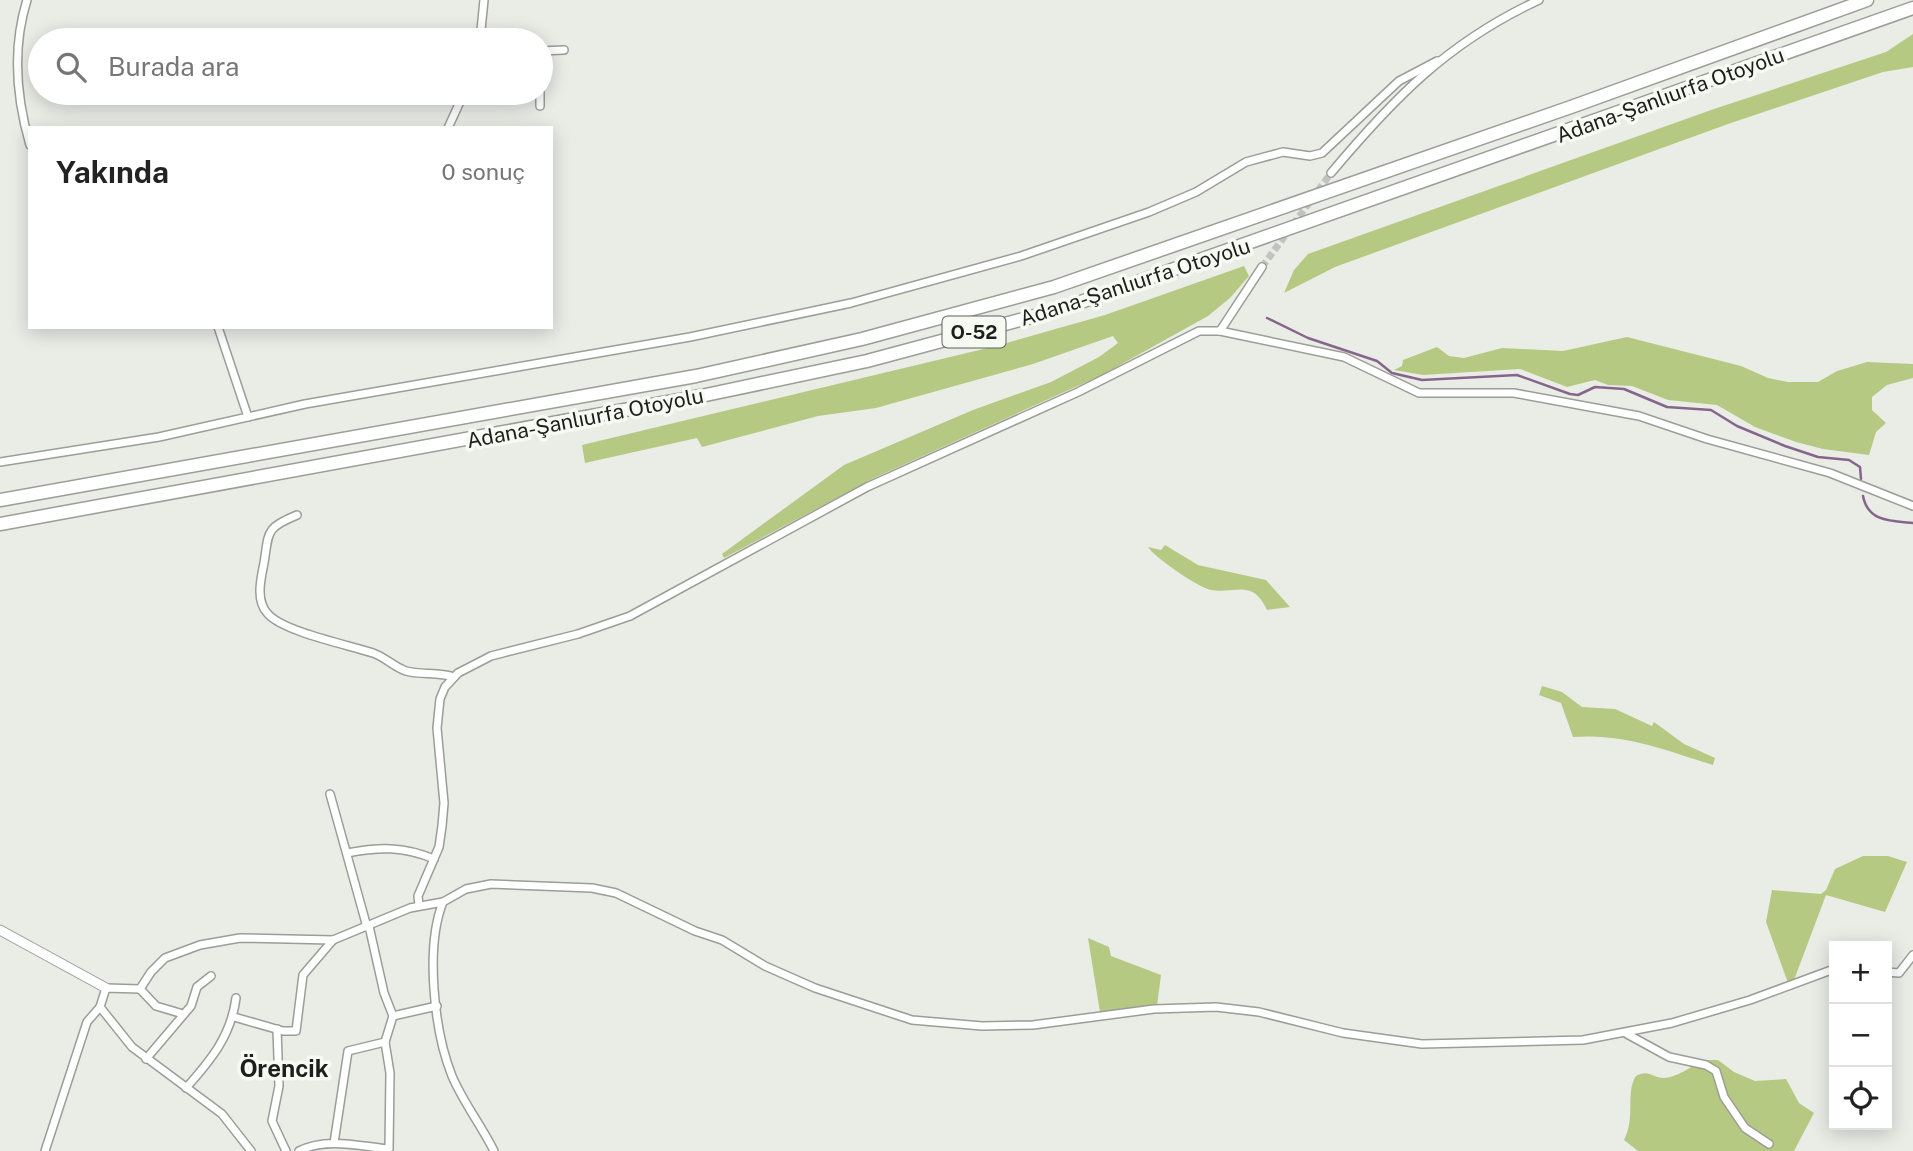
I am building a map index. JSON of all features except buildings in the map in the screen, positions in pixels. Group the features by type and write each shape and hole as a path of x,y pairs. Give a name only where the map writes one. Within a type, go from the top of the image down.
{"highway":[{"name":"Adana-Şanlıurfa Otoyolu","path":"0,500 696,376 862,339 990,305 1054,287 1230,228 1867,0"},
{"name":"Adana-Şanlıurfa Otoyolu","path":"0,524 701,396 867,361 1022,320 1237,249 1913,8"}],"street":[{"path":"27,0 16,43 19,98 28,136"},
{"path":"481,28 484,0"},
{"path":"0,462 145,439 305,404 495,373 780,319 914,287 1021,256 1168,205 1246,162 1283,152 1310,156 1322,153 1399,81 1539,0"},
{"path":"553,50 564,50"},
{"path":"1331,173 1386,108 1437,61"},
{"path":"449,126 459,105"},
{"path":"1220,331 1262,267"},
{"path":"219,329 247,417"},
{"path":"419,905 418,896 439,847 444,803 437,728 440,699 445,687 454,677 491,656 588,631 629,616 867,487 1098,382 1158,349 1199,331 1220,331 1344,357 1419,393 1449,396 1514,393 1639,416 1707,439 1830,472 1913,506"},
{"path":"297,515 276,524 267,537 260,589 262,603 270,617 320,639 373,653 408,671 435,672 454,677"},
{"path":"299,1151 314,1144 334,1143 389,1149 390,1073 386,1042 393,1016 384,993 330,794"},
{"path":"347,853 388,847 414,851 434,859"},
{"path":"140,989 155,967 165,958 213,942 253,937 333,940 419,905 443,902 472,887 491,884 592,888 616,892 695,931 722,940 799,982 888,1013 932,1023 1033,1025 1129,1011 1198,1007 1247,1010 1343,1034 1422,1044 1583,1040 1627,1034 1724,1009 1829,971"},
{"path":"443,902 432,946 444,1050 452,1076 494,1151"},
{"path":"0,930 106,988 140,989 156,1006 183,1014"},
{"path":"234,1017 277,1029 296,1031 303,975 333,940"},
{"path":"1892,972 1899,973 1913,955"},
{"path":"146,1059 191,1006 197,987 211,976"},
{"path":"45,1151 87,1022 100,1007 106,988"},
{"path":"186,1088 220,1047 234,1017 236,998"},
{"path":"393,1016 437,1006"},
{"path":"100,1007 122,1036 146,1059 222,1114 251,1151"},
{"path":"277,1029 279,1086 272,1121 286,1151"},
{"path":"1627,1034 1670,1057 1706,1065 1716,1071 1724,1097 1745,1128 1769,1144"},
{"path":"334,1143 348,1051 386,1042"}],"green space":[{"path":"1913,34 1913,67 1883,72 1728,124 1335,267 1284,293 1294,270 1308,254 1714,109 1886,52"},
{"path":"1244,266 1249,276 1230,298 1208,316 1102,375 874,478 724,558 722,554 844,465 973,410 1051,382 1099,357 1118,343 1113,336 1033,364 876,408 818,416 702,447 697,438 585,463 582,445 996,346 1105,315"},
{"path":"1627,337 1741,366 1768,378 1788,382 1818,382 1837,371 1867,362 1913,364 1913,378 1887,385 1872,397 1872,410 1886,423 1876,432 1869,455 1823,449 1796,442 1755,427 1717,405 1668,400 1632,386 1608,385 1595,380 1567,387 1520,369 1423,375 1394,370 1402,366 1403,360 1437,347 1449,356 1464,358 1502,348 1563,351"},
{"path":"1165,545 1198,565 1266,580 1290,607 1267,610 1262,600 1249,591 1205,588 1167,564 1148,547 1161,550"},
{"path":"1542,686 1562,692 1582,707 1615,709 1652,726 1654,722 1684,744 1715,758 1713,765 1627,740 1573,737 1561,703 1539,695"},
{"path":"1863,856 1888,856 1907,862 1885,912 1826,895 1794,980 1788,983 1766,922 1772,890 1821,894 1826,890 1835,869"},
{"path":"1088,938 1109,947 1111,956 1161,975 1157,1006 1100,1012"},
{"path":"1701,1060 1718,1060 1734,1072 1755,1081 1786,1079 1799,1103 1814,1113 1794,1151 1638,1151 1624,1140 1628,1132 1631,1090 1636,1076 1644,1073 1668,1078"}],"waterway":[{"path":"1267,318 1308,338 1377,361 1392,373 1422,380 1517,375 1570,394 1578,395 1595,387 1624,389 1667,407 1711,410 1737,426 1785,446 1818,457 1849,460 1860,467 1861,479"},
{"path":"1863,496 1866,505 1875,515 1913,523"}],"tunnel":[{"path":"1262,267 1331,173"}],"district":[{"name":"Örencik","path":"284,1068"}]}
